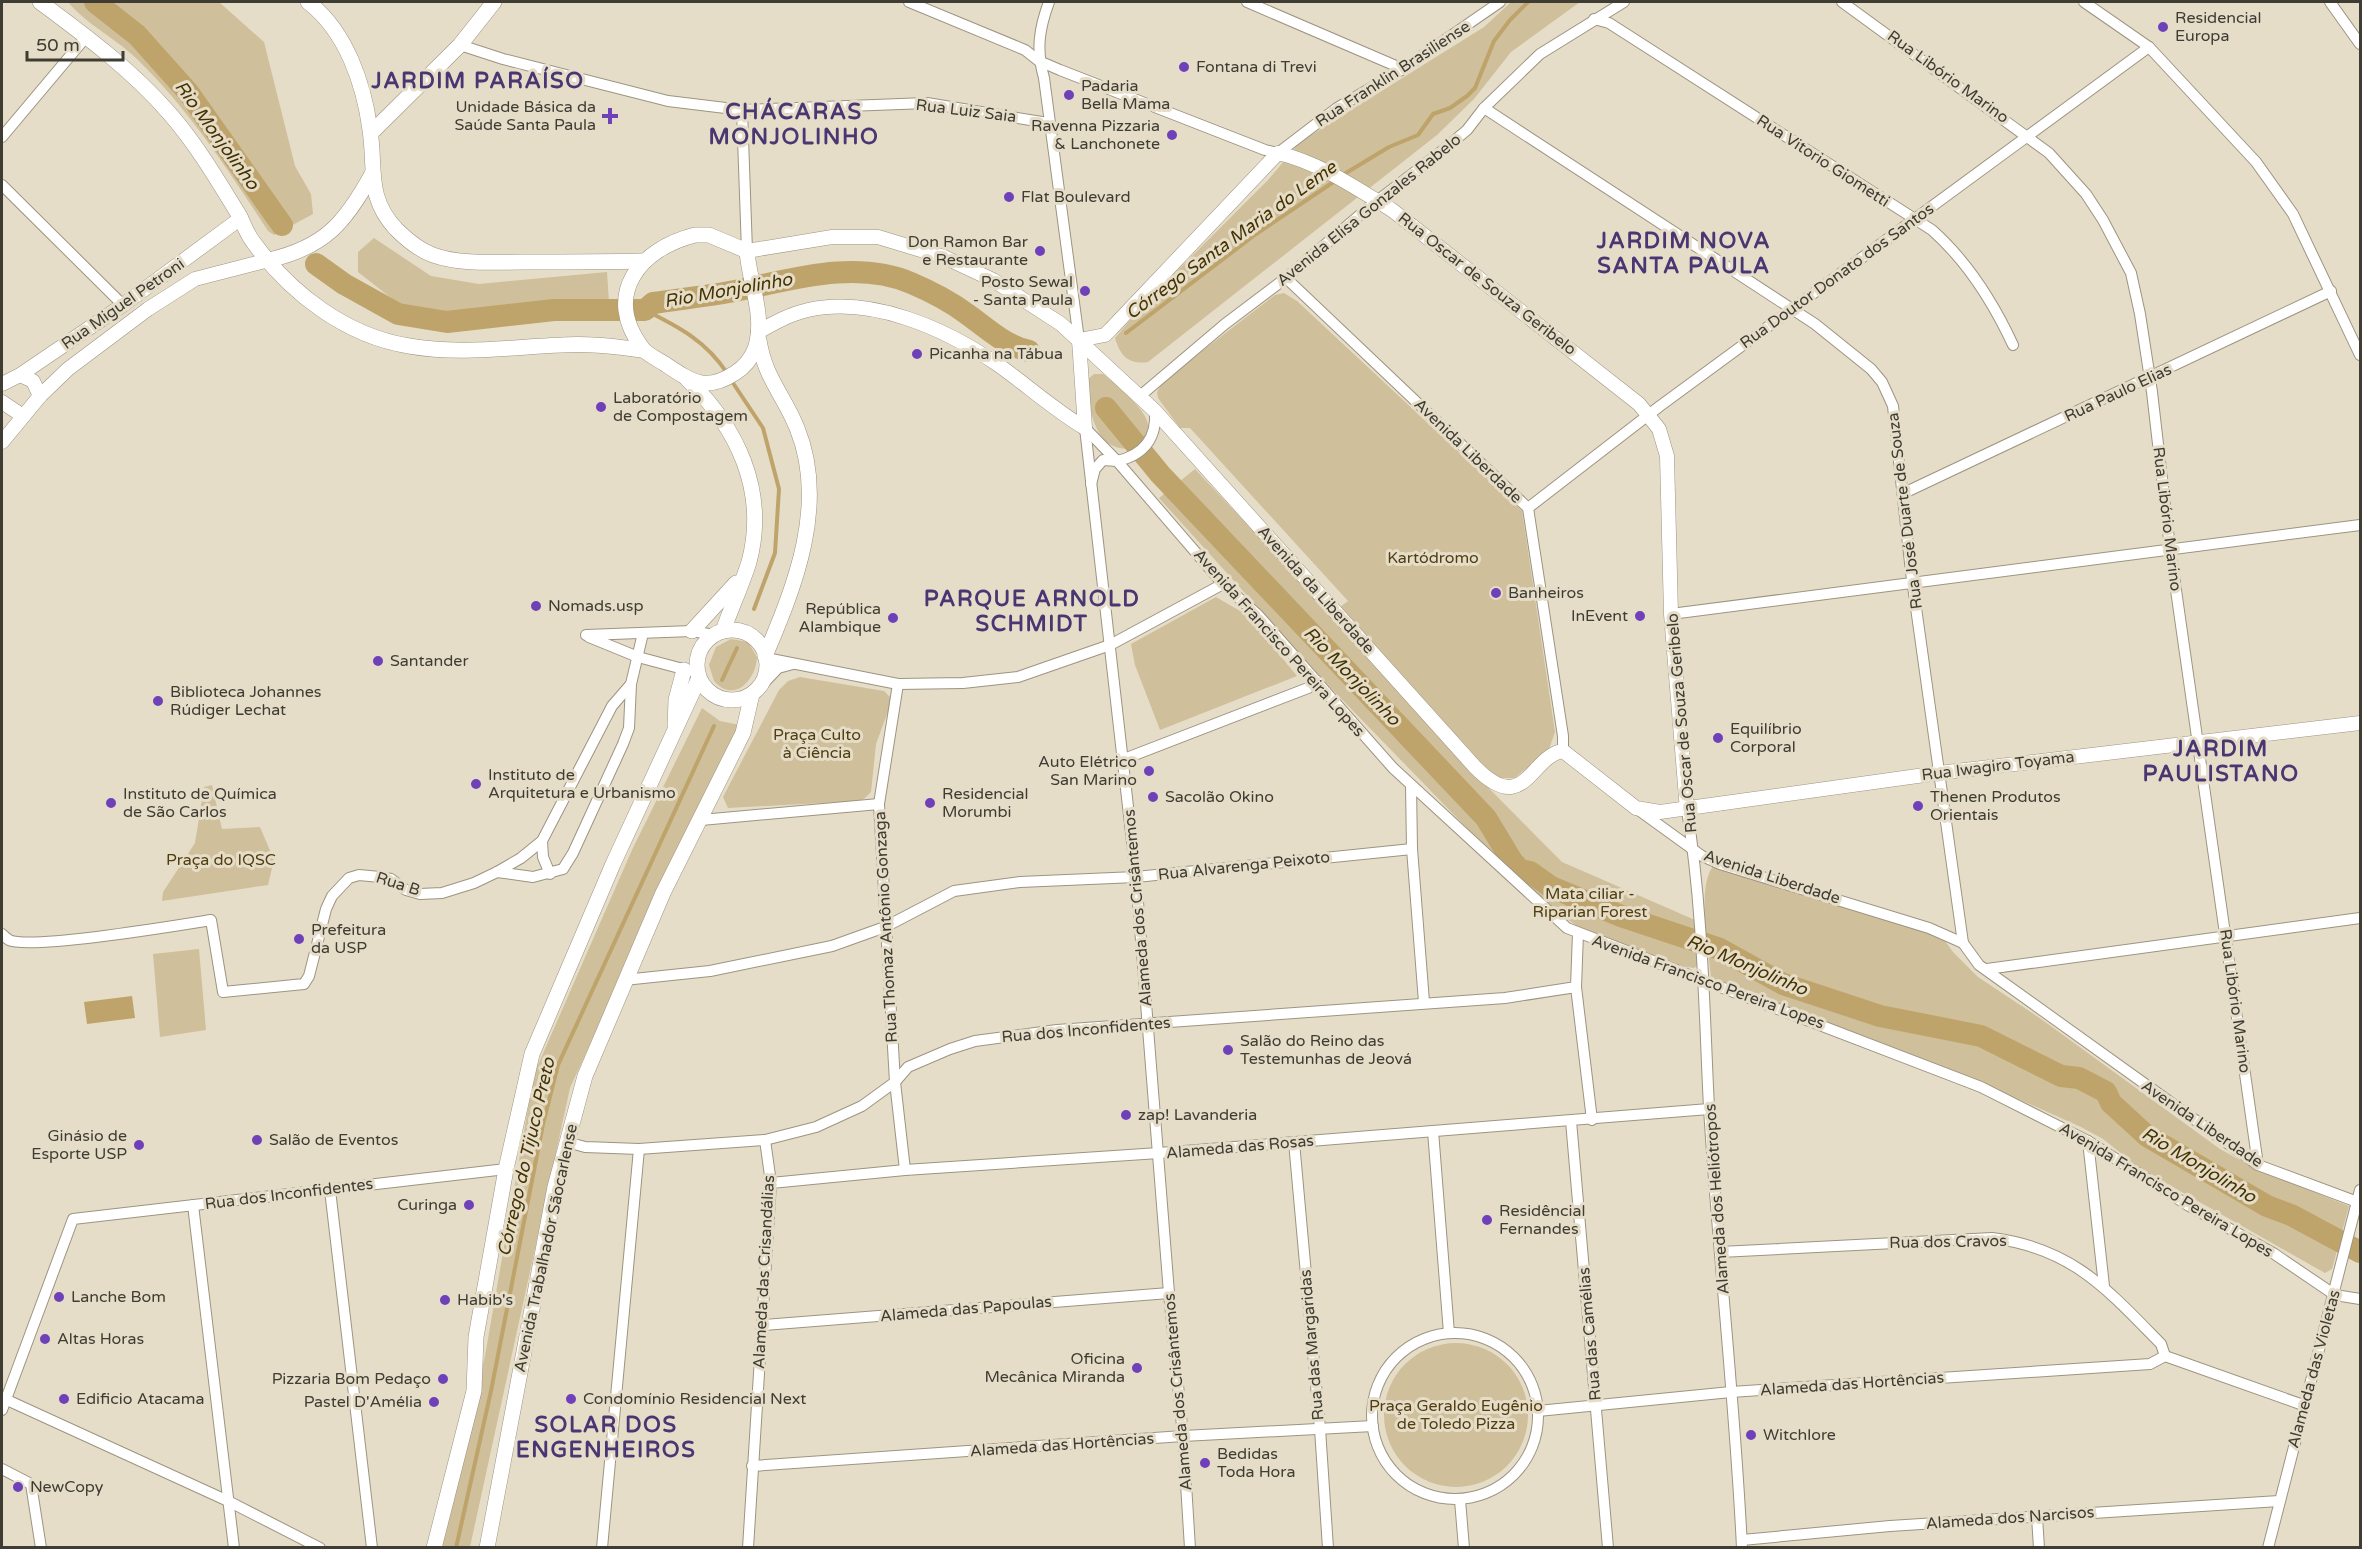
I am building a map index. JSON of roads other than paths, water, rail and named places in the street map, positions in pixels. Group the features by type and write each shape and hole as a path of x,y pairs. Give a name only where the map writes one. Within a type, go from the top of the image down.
{"main road":[{"path":"40,2 137,79 171,115 206,162 241,218 253,243 302,297 341,321 372,336 407,346 484,352 565,345 644,350"},
{"path":"53,2 59,16"},
{"path":"308,2 319,7 338,33 348,53 366,106 371,133 372,174 382,214 415,245 433,255 481,262 643,261"},
{"path":"371,133 460,45 494,2"},
{"path":"269,260 295,254 325,238 351,211 372,174"},
{"path":"434,1548 474,1391 476,1337 506,1170 532,1054 613,864 675,733 701,649 719,633 749,563 754,527 753,507 746,466 732,431 710,401 685,377 644,350 630,323 626,306 632,277 643,261 666,244 695,235 709,235 747,250 748,267 757,303 762,359 770,381 797,427 805,449 808,471 806,534 797,579 766,657 765,677 756,691 732,700 722,699 712,694 694,674"},
{"path":"685,377 709,384 719,384 741,369 755,349 758,332"},
{"path":"692,631 744,574"},
{"path":"719,633 734,630 753,638 766,657"},
{"name":"Avenida Trabalhador Sãocarlense","path":"487,1548 526,1336 567,1142 585,1076 663,892 743,733 756,691"}],"street":[{"name":"Rua Oscar de Souza Geribelo","path":"909,2 1025,50 1039,61 1256,147 1299,158 1359,188 1487,283 1650,414 1659,429 1667,456 1671,614 1687,810 1694,850"},
{"path":"1049,2 1037,40 1079,340 1085,428"},
{"path":"1247,2 1403,69"},
{"name":"Rua Franklin Brasiliense","path":"1079,340 1105,335 1278,153 1337,108 1403,69 1500,2"},
{"name":"Avenida Elisa Gonzales Rabelo","path":"1140,396 1225,324 1287,278 1467,130 1484,108 1540,54 1624,2"},
{"name":"Rua Libório Marino","path":"1842,2 2028,135 2049,153 2085,194 2116,242 2135,288 2150,378 2170,548 2258,1165"},
{"path":"2084,2 2149,47 2234,136 2281,194 2361,355"},
{"path":"2330,2 2361,44"},
{"name":"Rua Vitorio Giometti","path":"1594,19 1610,23 1915,219 1947,244 1970,272 1993,303 2013,345"},
{"path":"2,137 86,37"},
{"name":"Rua Luiz Saia","path":"460,45 503,59 668,101 742,110 927,103 1048,123"},
{"name":"Rua Doutor Donato dos Santos","path":"1528,508 1650,414 2149,47"},
{"name":"Rua José Duarte de Souza","path":"1484,108 1792,309 1853,352 1882,382 1893,406 1913,581 1963,944"},
{"path":"742,110 747,250 832,237 878,237 944,257 993,280 1060,324 1079,340"},
{"path":"2,184 123,305"},
{"name":"Rua Miguel Petroni","path":"2,384 20,375 123,305 241,218"},
{"path":"2,442 40,396 68,369 179,288 195,279 214,273 269,260"},
{"name":"Avenida Liberdade","path":"1287,278 1528,508 1563,736 1563,751 1656,825 1720,864 1902,918 1963,944 1979,965 2258,1165 2359,1198"},
{"name":"Rua Paulo Elias","path":"1904,493 2331,291"},
{"path":"758,332 783,318 808,310 847,307 881,310 937,332 975,351 1039,394 1065,417 1085,428"},
{"name":"Avenida da Liberdade","path":"1079,340 1140,396 1156,417 1486,778 1499,784 1512,786 1527,780 1549,758 1563,751"},
{"path":"20,375 33,381 40,396"},
{"path":"2,402 23,416"},
{"path":"1091,484 1095,469 1102,459 1118,461 1139,453 1152,439 1156,417"},
{"name":"Avenida Francisco Pereira Lopes","path":"1085,428 1118,461 1223,584 1258,615 1358,731 1411,785 1552,917 1578,933 1981,1087 2088,1141 2189,1206 2273,1253 2335,1295 2361,1299"},
{"name":"Alameda dos Crisântemos","path":"1085,428 1136,877 1169,1293 1183,1436 1190,1548"},
{"path":"1671,614 2361,525"},
{"path":"766,657 898,684 963,683 1018,677 1110,645 1223,584"},
{"path":"694,674 638,657 586,635 692,631 719,633"},
{"name":"Rua B","path":"2,934 9,940 48,941 156,929 212,920 223,992 304,984 309,976 332,896 349,878 359,875 380,877 391,879 406,890 420,894 442,893 474,883 497,872 521,858 542,841 612,706 631,684 643,633"},
{"path":"756,691 778,668 797,664"},
{"path":"1124,759 1308,688 1317,681"},
{"path":"497,872 517,876 550,874 562,869 573,853 624,744 629,728 631,684"},
{"name":"Rua Thomaz Antônio Gonzaga","path":"898,684 879,804 895,1082 905,1170"},
{"name":"Rua Iwagiro Toyama","path":"1636,808 1660,812 1687,810 1939,773 2361,723"},
{"path":"1411,785 1412,849 1424,1002"},
{"path":"701,820 879,804"},
{"path":"542,841 543,857 550,874"},
{"name":"Rua Alvarenga Peixoto","path":"624,980 710,971 832,946 885,927 954,891 1020,882 1136,877 1412,849"},
{"name":"Alameda dos Heliótropos","path":"1694,850 1704,959 1710,1109 1742,1544"},
{"path":"1987,969 2361,918"},
{"path":"1578,933 1576,987 1592,1119"},
{"name":"Rua dos Inconfidentes","path":"567,1142 585,1147 639,1149 765,1140 816,1127 862,1106 895,1082 908,1067 975,1041 1057,1030 1505,998 1576,987"},
{"name":"Alameda das Rosas","path":"771,1183 905,1170 1159,1153 1710,1109"},
{"name":"Rua das Camélias","path":"1571,1121 1608,1548"},
{"path":"1433,1131 1449,1333"},
{"name":"Alameda das Crisandálias","path":"747,1548 764,1325 771,1183 765,1140"},
{"path":"2088,1141 2104,1286"},
{"name":"Rua das Margaridas","path":"1294,1142 1320,1429 1328,1548"},
{"path":"602,1548 639,1149"},
{"name":"Rua dos Inconfidentes","path":"4,1405 73,1219 506,1170"},
{"path":"330,1190 372,1548"},
{"name":"Alameda das Violetas","path":"2268,1548 2303,1405 2335,1295 2359,1198"},
{"path":"193,1205 234,1548"},
{"name":"Rua dos Cravos","path":"1720,1252 1992,1238 2018,1241 2063,1258 2104,1286 2161,1344 2165,1356"},
{"name":"Alameda das Papoulas","path":"764,1325 1169,1293"},
{"path":"1449,1333 1475,1335 1499,1346 1519,1363 1533,1386 1538,1411 1536,1437 1526,1461 1508,1481 1486,1494 1460,1500 1435,1498 1412,1488 1393,1472 1379,1450 1373,1426 1374,1399 1383,1374 1401,1354 1423,1339 1449,1333"},
{"path":"2165,1356 2303,1405"},
{"name":"Alameda das Hortências","path":"1538,1411 1731,1392 2150,1364 2165,1356"},
{"path":"4,1405 228,1501 320,1548"},
{"name":"Alameda das Hortências","path":"752,1466 1183,1436 1373,1426"},
{"path":"2,1470 31,1484 41,1548"},
{"path":"1460,1500 1464,1548"},
{"name":"Alameda dos Narcisos","path":"1742,1544 2037,1517 2279,1501"},
{"path":"2037,1517 2039,1548"}],"waterway":[{"name":"Rio Monjolinho","path":"95,2 137,35 188,92 282,225"},
{"name":"Córrego Santa Maria do Leme","path":"1341,176 1389,147 1418,135 1433,114 1450,108 1467,96 1475,88 1494,41 1528,2"},
{"name":"Córrego Santa Maria do Leme","path":"1126,333 1256,234 1335,181"},
{"name":"Rio Monjolinho","path":"316,264 344,284 398,314 447,322 554,310 645,310 653,303 725,293 800,277 846,272 868,273 890,276 926,290 954,305 1004,341 1029,351"},
{"name":"Córrego do Tijuco Preto","path":"645,310 701,343 727,373"},
{"name":"Córrego do Tijuco Preto","path":"731,380 763,428 779,489 775,553 754,609"},
{"name":"Rio Monjolinho","path":"1106,408 1160,474 1486,818 1520,870 1530,872 1551,887 1621,916 1720,949 1783,984 1880,1016 1981,1036 2061,1076 2079,1078 2106,1092 2111,1103 2147,1136 2267,1206 2291,1215 2360,1252"},
{"name":"Córrego do Tijuco Preto","path":"722,680 737,648"},
{"name":"Córrego do Tijuco Preto","path":"456,1548 491,1391 543,1124 558,1065 714,726"}],"place":[{"name":"Residencial Europa","path":"2163,27"},
{"name":"Fontana di Trevi","path":"1184,67"},
{"name":"Padaria Bella Mama","path":"1069,95"},
{"name":"Unidade Básica da Saúde Santa Paula","path":"610,116"},
{"name":"Ravenna Pizzaria & Lanchonete","path":"1172,135"},
{"name":"Flat Boulevard","path":"1009,197"},
{"name":"Don Ramon Bar e Restaurante","path":"1040,251"},
{"name":"Posto Sewal - Santa Paula","path":"1085,291"},
{"name":"Picanha na Tábua","path":"917,354"},
{"name":"Laboratório de Compostagem","path":"601,407"},
{"name":"Banheiros","path":"1496,593"},
{"name":"Nomads.usp","path":"536,606"},
{"name":"InEvent","path":"1640,616"},
{"name":"República Alambique","path":"893,618"},
{"name":"Santander","path":"378,661"},
{"name":"Biblioteca Johannes Rúdiger Lechat","path":"158,701"},
{"name":"Equilíbrio Corporal","path":"1718,738"},
{"name":"Auto Elétrico San Marino","path":"1149,771"},
{"name":"Instituto de Arquitetura e Urbanismo","path":"476,784"},
{"name":"Sacolão Okino","path":"1153,797"},
{"name":"Instituto de Química de São Carlos","path":"111,803"},
{"name":"Residencial Morumbi","path":"930,803"},
{"name":"Thenen Produtos Orientais","path":"1918,806"},
{"name":"Prefeitura da USP","path":"299,939"},
{"name":"Salão do Reino das Testemunhas de Jeová","path":"1228,1050"},
{"name":"zap! Lavanderia","path":"1126,1115"},
{"name":"Salão de Eventos","path":"257,1140"},
{"name":"Ginásio de Esporte USP","path":"139,1145"},
{"name":"Curinga","path":"469,1205"},
{"name":"Residêncial Fernandes","path":"1487,1220"},
{"name":"Lanche Bom","path":"59,1297"},
{"name":"Habib's","path":"445,1300"},
{"name":"Altas Horas","path":"45,1339"},
{"name":"Oficina Mecânica Miranda","path":"1137,1368"},
{"name":"Pizzaria Bom Pedaço","path":"443,1379"},
{"name":"Edificio Atacama","path":"64,1399"},
{"name":"Condomínio Residencial Next","path":"571,1399"},
{"name":"Pastel D'Amélia","path":"434,1402"},
{"name":"Witchlore","path":"1751,1435"},
{"name":"Bedidas Toda Hora","path":"1205,1463"},
{"name":"NewCopy","path":"18,1487"}],"district":[{"name":"JARDIM PARAÍSO","path":"478,81"},
{"name":"CHÁCARAS MONJOLINHO","path":"794,124"},
{"name":"JARDIM NOVA SANTA PAULA","path":"1684,254"},
{"name":"PARQUE ARNOLD SCHMIDT","path":"1032,612"},
{"name":"JARDIM PAULISTANO","path":"2221,762"},
{"name":"SOLAR DOS ENGENHEIROS","path":"606,1438"}],"park label":[{"name":"Kartódromo","path":"1433,558"},
{"name":"Praça Culto à Ciência","path":"817,744"},
{"name":"Praça do IQSC","path":"221,860"},
{"name":"Mata ciliar - Riparian Forest","path":"1590,903"},
{"name":"Praça Geraldo Eugênio de Toledo Pizza","path":"1456,1415"}]}
